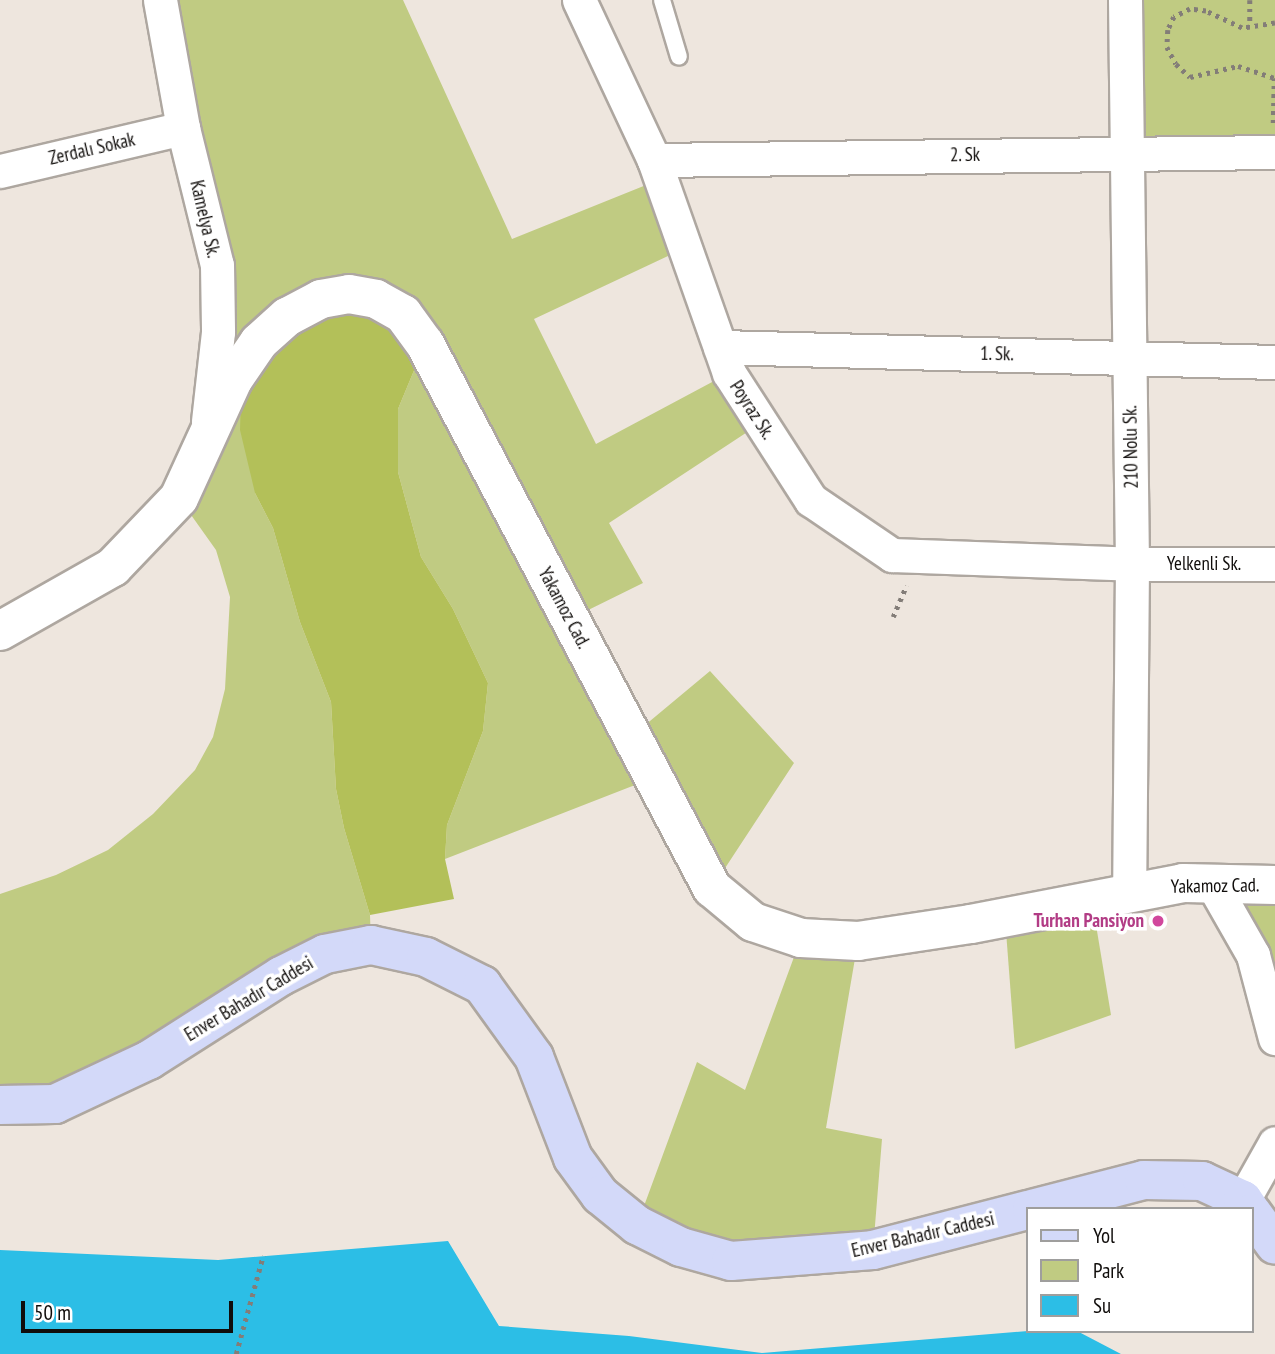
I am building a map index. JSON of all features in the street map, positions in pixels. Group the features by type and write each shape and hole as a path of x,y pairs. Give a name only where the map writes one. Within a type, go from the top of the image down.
{"main road":[{"name":"Enver Bahadır Caddesi","path":"0,1105 55,1104 149,1060 281,976 325,954 371,945 426,957 482,985 534,1057 573,1158 600,1195 637,1225 681,1247 731,1261 873,1250 1026,1210"},
{"name":"Enver Bahadır Caddesi","path":"1038,1207 1144,1180 1202,1181 1248,1207"},
{"name":"Enver Bahadır Caddesi","path":"1254,1215 1275,1245"}],"street":[{"name":"Kamelya Sk.","path":"160,0 183,128 216,265 218,331 205,441"},
{"name":"Poyraz Sk.","path":"579,0 654,160 729,373 811,500 892,555 1132,564"},
{"name":"210 Nolu Sk.","path":"1125,0 1132,564 1129,893"},
{"name":"Zerdalı Sokak","path":"0,171 183,128"},
{"name":"2. Sk","path":"654,160 1274,152"},
{"name":"Yakamoz Cad.","path":"0,631 113,567 179,498 233,380 259,342 286,317 321,299 349,295 376,299 403,314 425,344 712,888 752,922 801,938 858,941 971,924 1183,883 1275,885"},
{"name":"1. Sk.","path":"720,346 1275,362"},
{"name":"Yelkenli Sk.","path":"1132,564 1275,564"},
{"path":"1212,883 1254,955 1275,1038"},
{"path":"1248,1207 1275,1143"}],"lane":[{"path":"662,0 679,57"}],"path":[{"path":"1250,0 1250,25"},
{"path":"1274,152 1274,78 1238,66 1190,77 1176,64 1167,47 1168,30 1174,17 1190,9 1206,11 1242,27 1275,23"},
{"path":"236,1354 263,1256"}],"green space":[{"path":"160,0 403,0 512,239 661,179 685,248 534,319 596,444 729,373 761,423 609,523 643,583 570,619 632,736 710,671 794,763 712,888 653,778 445,859 447,825 483,731 488,683 453,609 421,557 398,472 398,409 425,344 255,493 273,528 300,622 331,702 336,789 344,828 370,915 371,945 149,1060 0,1105 0,894 56,875 108,850 153,814 195,770 213,737 225,689 230,597 216,550 179,498 218,332"},
{"path":"1125,0 1275,0 1275,153 1125,153"},
{"path":"349,294 425,344 398,409 398,472 421,557 453,609 488,683 483,731 447,825 445,859 454,899 370,915 344,828 336,789 331,702 300,622 273,528 255,493 240,430 242,366"},
{"path":"1212,883 1275,885 1275,1038"},
{"path":"1092,901 1111,1015 1015,1049 1005,918"},
{"path":"801,938 858,941 826,1128 882,1139 873,1250 788,1258 637,1225 697,1062 745,1090"}],"water":[{"path":"448,1241 499,1326 629,1336 762,1353 1026,1331 1081,1333 1121,1354 0,1354 0,1250 218,1260"}],"place":[{"name":"Turhan Pansiyon","path":"1158,921"}]}
